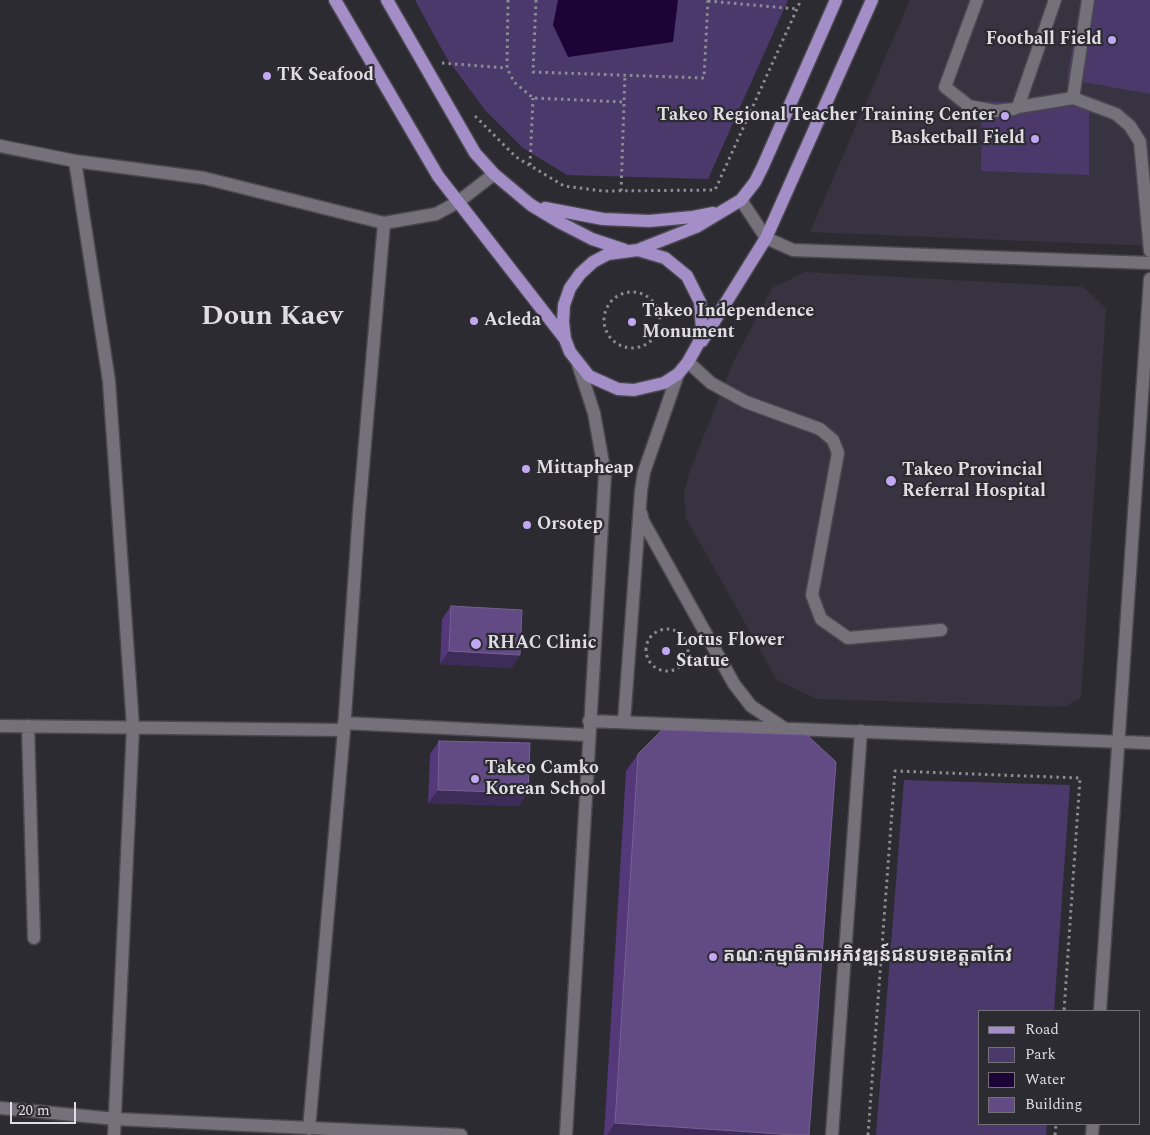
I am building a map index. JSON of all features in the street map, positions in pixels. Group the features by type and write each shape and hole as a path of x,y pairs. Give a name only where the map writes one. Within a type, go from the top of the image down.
{"main road":[{"path":"335,0 438,176 565,340 578,364 589,376 618,389 634,390 664,383 678,374 690,360 766,238 872,0"},
{"path":"387,0 475,153 494,174 531,205 592,239 632,250 652,252 677,266 695,288 702,316 702,330 690,360"},
{"path":"565,340 564,305 570,288 580,274 593,262 608,254 632,250 696,227 741,200 755,182 763,166 836,0"},
{"path":"531,205 563,213 603,219 649,221 693,218 723,211"}],"street":[{"path":"977,0 945,87 969,106 995,111 1073,98 1116,114 1145,142 1150,251"},
{"path":"1018,107 1055,0"},
{"path":"1073,98 1088,0"},
{"path":"0,146 75,161 204,178 384,223 436,214 458,202 494,174"},
{"path":"75,161 109,381 133,727 114,1135"},
{"path":"741,200 766,238 793,250 1150,263"},
{"path":"309,1129 344,726 358,513 384,223"},
{"path":"1100,1010 1150,279"},
{"path":"690,360 711,384 746,402 820,429 833,440 838,453 812,595 822,619 848,638 941,630"},
{"path":"566,1135 588,735 605,474 594,413 578,364"},
{"path":"624,722 644,472 678,374"},
{"path":"640,506 643,520 734,684 751,706 787,729"},
{"path":"589,721 624,722 733,732 787,729 1150,743"},
{"path":"0,726 344,726 588,735"},
{"path":"28,726 34,938"},
{"path":"832,1135 861,731"},
{"path":"0,1108 116,1119 461,1135"}],"path":[{"path":"508,0 507,68 514,82 533,98 624,102"},
{"path":"536,0 533,72 704,78 708,1 797,9"},
{"path":"470,109 516,157 564,186 621,191 715,190 801,0"},
{"path":"442,71 437,63 507,68"},
{"path":"621,191 625,75"},
{"path":"530,166 533,98"},
{"path":"636,292 648,297 657,306 660,326 658,333 647,344 640,348 624,348 611,340 604,326 605,310 612,299 623,293 636,292"},
{"path":"673,630 685,640 687,655 677,668 661,670 648,660 646,644 657,631 673,630"},
{"path":"868,1135 895,770 1080,778 1064,1010"}],"shaded area":[{"name":"Takeo Regional Teacher Training Center","path":"910,0 1150,0 1150,246 810,232"},
{"name":"Takeo Provincial Referral Hospital","path":"805,272 1083,287 1106,308 1081,698 1065,707 816,699 777,680 686,518 684,493 690,470 733,363 772,288"}],"green space":[{"path":"415,0 788,0 708,179 567,175 523,148 485,110 446,57"},
{"name":"Football Field","path":"1081,0 1150,0 1150,94 1067,79"},
{"name":"Basketball Field","path":"982,101 1089,107 1089,175 981,171"},
{"path":"904,780 1070,785 1054,1010 978,1010 978,1125 1047,1125 1046,1135 876,1135"}],"water":[{"path":"558,0 678,0 673,42 568,57 553,25"}],"building":[{"name":"RHAC Clinic","path":"451,606 522,610 520,655 449,651"},
{"name":"គណៈកម្មាធិការអភិវឌ្ឍន៍ជនបទខេត្តតាកែវ","path":"662,730 807,735 836,762 809,1135 615,1123 638,754"},
{"name":"Takeo Camko Korean School","path":"439,741 530,743 528,793 438,790"}],"place":[{"name":"Football Field","path":"1112,40"},
{"name":"TK Seafood","path":"267,76"},
{"name":"Takeo Regional Teacher Training Center","path":"1005,116"},
{"name":"Basketball Field","path":"1035,139"},
{"name":"Acleda","path":"474,321"},
{"name":"Takeo Independence Monument","path":"632,322"},
{"name":"Mittapheap","path":"526,469"},
{"name":"Takeo Provincial Referral Hospital","path":"891,481"},
{"name":"Orsotep","path":"527,525"},
{"name":"RHAC Clinic","path":"476,644"},
{"name":"Lotus Flower Statue","path":"666,651"},
{"name":"Takeo Camko Korean School","path":"475,779"},
{"name":"គណៈកម្មាធិការអភិវឌ្ឍន៍ជនបទខេត្តតាកែវ","path":"713,957"}],"district":[{"name":"Doun Kaev","path":"272,319"}]}
